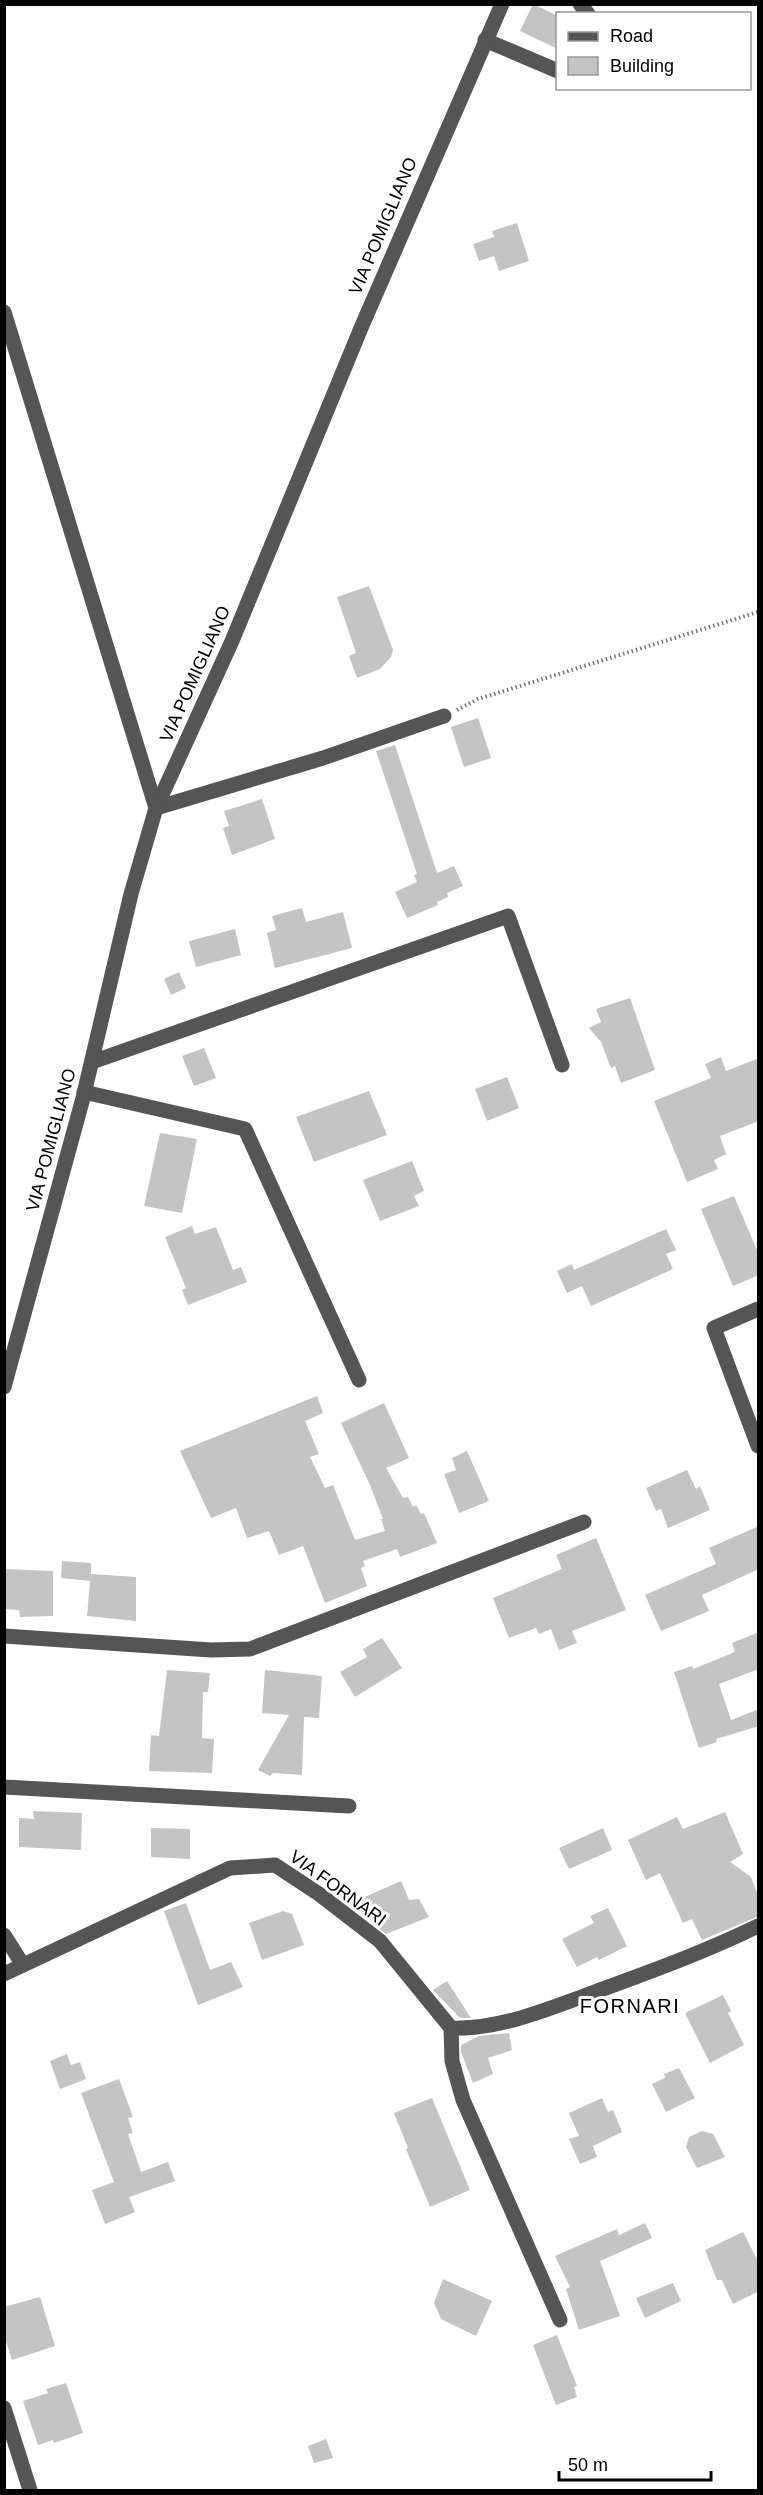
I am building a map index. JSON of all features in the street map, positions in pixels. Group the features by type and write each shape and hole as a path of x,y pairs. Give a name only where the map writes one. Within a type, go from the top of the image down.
{"street":[{"name":"VIA POMIGLIANO","path":"4,1387 92,1062 131,894 156,808 232,640 361,328 502,4"},
{"path":"485,40 556,70"},
{"path":"4,312 156,808 323,758 444,716"},
{"path":"92,1062 508,916 562,1065"},
{"path":"84,1092 245,1129 359,1380"},
{"path":"759,1309 714,1328 759,1446"},
{"path":"4,1636 211,1650 250,1649 584,1522"},
{"path":"4,1787 349,1806"},
{"name":"VIA FORNARI","path":"4,1974 230,1868 274,1865 319,1894 380,1941 451,2028"},
{"path":"560,2320 463,2100 452,2061 451,2028 474,2029 545,2010 660,1968 759,1926"},
{"path":"4,1935 23,1965"},
{"path":"4,2408 30,2490"}],"path":[{"path":"444,716 478,699 759,612"}],"building":[{"path":"533,4 556,15 556,48 520,31"},
{"path":"517,223 529,261 499,271 494,256 479,261 473,244 494,237 492,231"},
{"path":"369,586 393,650 391,657 380,669 357,678 349,656 356,653 337,597"},
{"path":"478,718 491,758 464,767 451,727"},
{"path":"395,745 437,873 454,866 463,886 447,893 448,897 437,902 438,905 407,918 395,892 417,882 414,875 417,874 376,751"},
{"path":"262,799 275,839 232,855 223,828 229,826 224,811"},
{"path":"302,908 306,922 343,912 352,948 275,968 267,933 276,930 272,916"},
{"path":"235,929 241,955 196,967 189,941"},
{"path":"179,972 186,988 171,995 164,979"},
{"path":"630,998 655,1070 621,1083 615,1066 611,1068 601,1042 589,1028 601,1022 596,1009"},
{"path":"204,1048 216,1078 194,1086 182,1056"},
{"path":"721,1057 726,1071 759,1058 759,1121 720,1136 726,1154 714,1160 718,1169 687,1182 654,1101 711,1078 705,1064"},
{"path":"507,1077 519,1108 487,1121 475,1089"},
{"path":"369,1091 387,1135 314,1162 296,1117"},
{"path":"160,1133 197,1139 182,1213 144,1206"},
{"path":"412,1161 424,1191 414,1196 419,1206 380,1221 363,1180"},
{"path":"734,1196 759,1255 759,1275 733,1286 701,1209"},
{"path":"192,1226 195,1234 216,1227 233,1270 241,1267 247,1282 188,1305 182,1290 186,1288 165,1237"},
{"path":"666,1229 676,1250 666,1254 673,1269 591,1306 582,1286 567,1293 557,1271 572,1264 574,1270"},
{"path":"317,1396 323,1413 305,1421 319,1454 310,1457 325,1488 333,1485 355,1540 385,1531 381,1519 383,1519 370,1485 341,1423 384,1403 409,1458 386,1468 403,1498 408,1497 413,1507 416,1505 421,1514 424,1513 437,1543 400,1557 397,1549 363,1561 365,1566 361,1568 367,1586 325,1603 303,1546 279,1555 269,1531 247,1538 236,1508 211,1518 180,1451"},
{"path":"467,1451 489,1501 459,1513 444,1474 456,1470 452,1458"},
{"path":"687,1470 696,1489 700,1486 710,1510 668,1528 661,1509 656,1511 646,1488"},
{"path":"759,1526 759,1569 702,1595 709,1611 661,1631 645,1595 716,1564 709,1548"},
{"path":"596,1538 626,1610 572,1631 577,1643 559,1650 551,1629 539,1634 536,1628 509,1638 493,1598 562,1569 556,1555"},
{"path":"62,1561 91,1563 91,1574 136,1577 136,1621 87,1616 90,1581 61,1578"},
{"path":"4,1569 53,1571 53,1616 20,1617 19,1610 4,1609"},
{"path":"759,1632 759,1669 719,1684 731,1720 759,1709 759,1726 716,1739 717,1742 699,1748 674,1672 692,1666 693,1669 735,1652 732,1643"},
{"path":"382,1638 402,1668 355,1697 340,1672 367,1657 363,1649"},
{"path":"167,1670 210,1673 208,1692 203,1692 202,1738 214,1739 212,1773 149,1771 151,1735 159,1736"},
{"path":"265,1670 322,1676 319,1718 304,1717 302,1775 273,1773 270,1776 258,1770 289,1715 262,1713"},
{"path":"33,1811 82,1813 81,1850 19,1847 19,1818 34,1819"},
{"path":"725,1812 743,1854 730,1862 751,1877 759,1898 759,1916 702,1940 692,1919 683,1923 660,1873 646,1880 628,1840 677,1817 683,1829"},
{"path":"151,1828 190,1829 190,1859 151,1857"},
{"path":"603,1828 612,1850 569,1869 559,1848"},
{"path":"401,1881 409,1900 419,1899 429,1917 386,1934 375,1925 373,1920 370,1920 360,1899"},
{"path":"186,1903 210,1970 231,1962 243,1987 198,2005 164,1911"},
{"path":"608,1908 627,1946 599,1960 597,1957 577,1967 562,1939 594,1923 590,1916"},
{"path":"283,1911 292,1914 304,1945 262,1960 249,1923"},
{"path":"447,1981 471,2018 460,2018 433,1990"},
{"path":"723,1995 731,2011 728,2013 744,2045 710,2063 685,2013"},
{"path":"509,2033 512,2050 488,2058 493,2074 473,2083 461,2052 461,2045 479,2036"},
{"path":"67,2054 71,2065 80,2062 86,2079 60,2089 50,2061"},
{"path":"679,2068 695,2098 666,2112 652,2084 665,2078 664,2074"},
{"path":"119,2079 133,2117 128,2118 133,2133 128,2134 141,2172 168,2162 175,2181 129,2197 135,2212 105,2224 92,2190 114,2182 81,2093"},
{"path":"432,2098 470,2190 430,2207 394,2113"},
{"path":"602,2098 608,2112 613,2110 622,2132 593,2146 597,2157 580,2164 569,2139 579,2136 569,2113"},
{"path":"702,2131 713,2134 725,2157 697,2168 686,2147 689,2137"},
{"path":"645,2223 652,2238 600,2261 620,2316 579,2330 566,2289 570,2287 555,2256 617,2229 619,2235"},
{"path":"743,2232 759,2263 759,2291 733,2304 722,2280 717,2280 705,2250"},
{"path":"443,2279 492,2301 476,2336 441,2319 434,2303"},
{"path":"673,2283 681,2301 645,2318 636,2298"},
{"path":"40,2297 55,2346 12,2360 4,2335 4,2307"},
{"path":"557,2335 577,2386 574,2387 577,2397 556,2405 533,2345"},
{"path":"66,2383 83,2433 54,2443 53,2440 38,2445 23,2401 48,2393 46,2389"},
{"path":"326,2439 333,2458 314,2463 308,2446"}],"district":[{"name":"FORNARI","path":"630,2006"}]}
